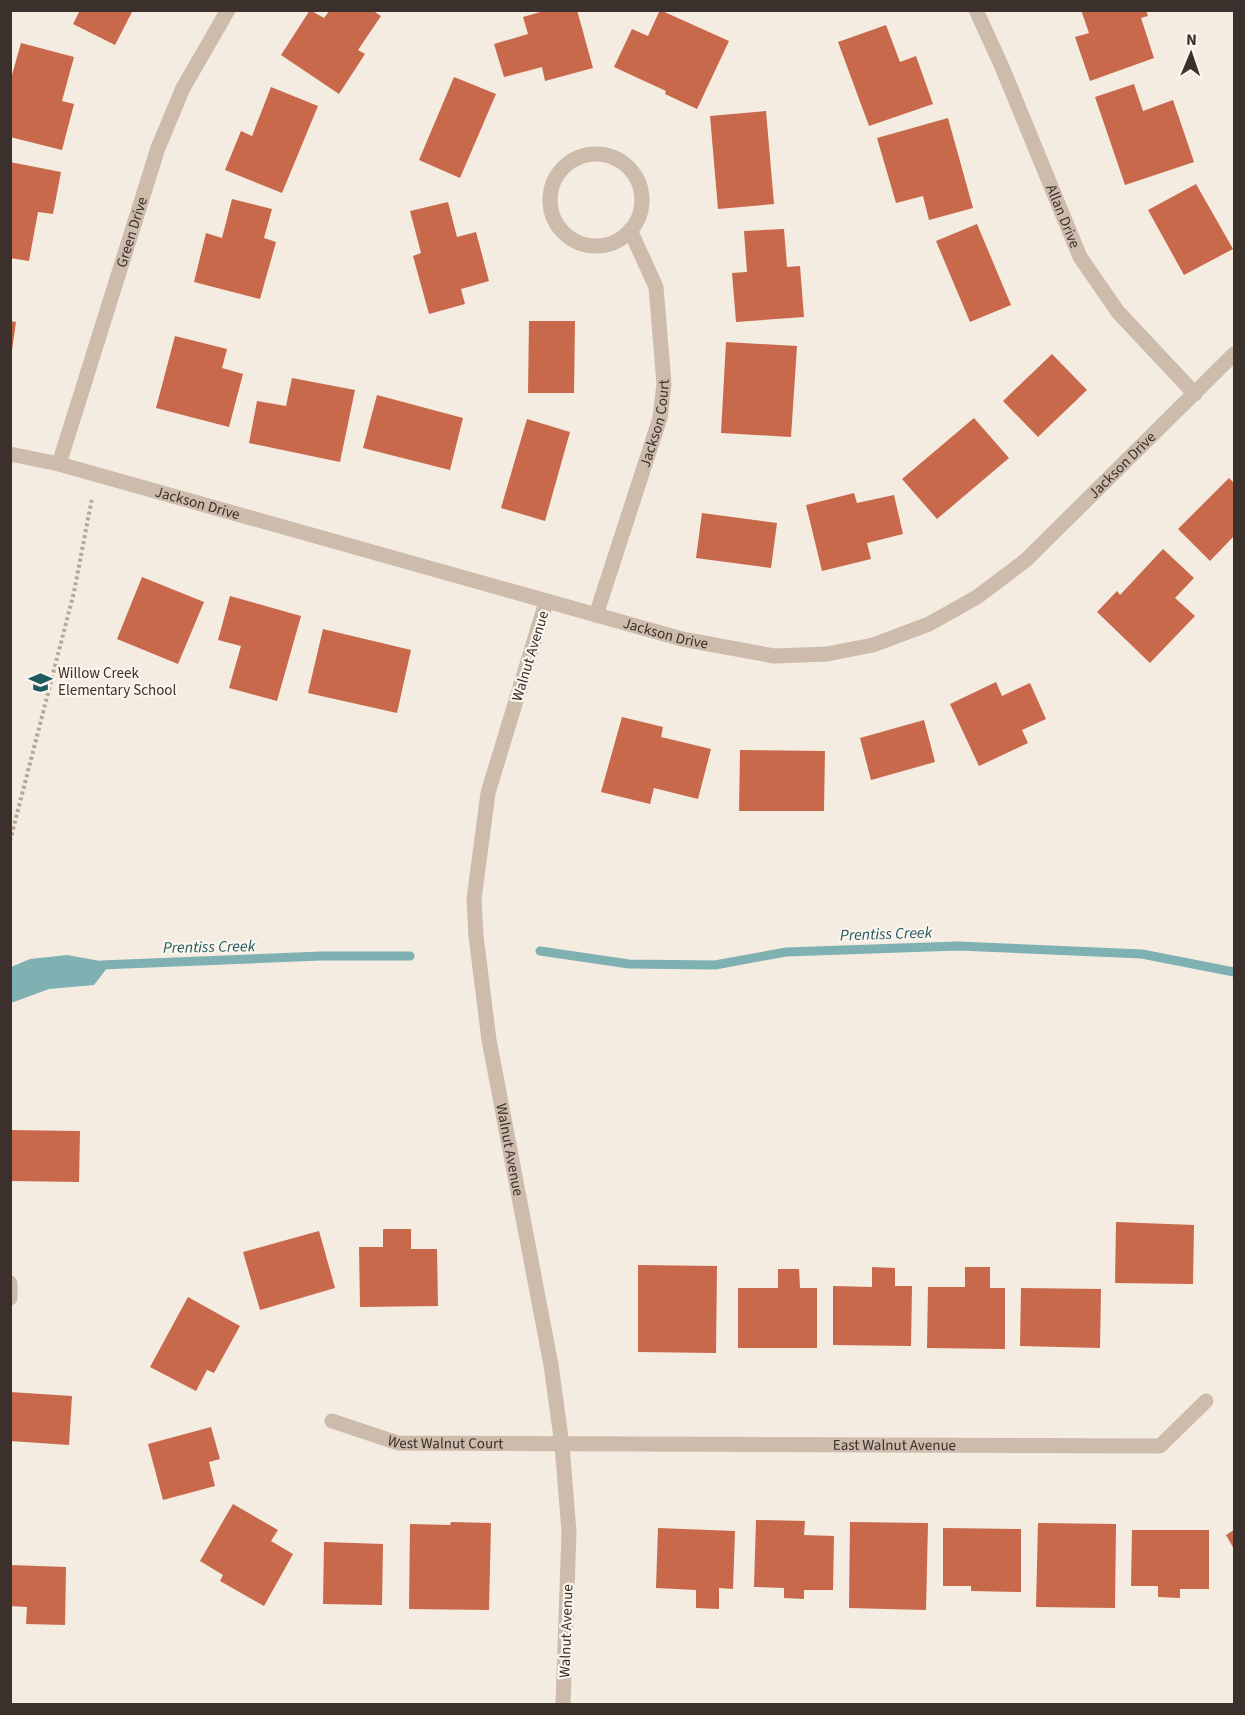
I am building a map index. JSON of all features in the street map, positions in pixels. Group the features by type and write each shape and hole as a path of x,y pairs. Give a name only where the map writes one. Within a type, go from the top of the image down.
{"street":[{"name":"Green Drive","path":"59,464 158,148 183,88 228,10"},
{"name":"Allan Drive","path":"976,10 1002,67 1080,257 1118,312 1195,394"},
{"path":"597,154 612,156 625,164 634,175 640,189 642,204 638,218 630,230 618,240 603,246 588,245 566,235 552,217 549,202 551,186 558,173 569,162 582,156 597,154"},
{"name":"Jackson Court","path":"596,615 660,418 664,384 656,286 630,230"},
{"name":"Jackson Drive","path":"10,454 59,464 682,639 774,656 827,654 873,645 929,624 977,597 1026,560 1234,354"},
{"name":"Walnut Avenue","path":"546,602 488,793 474,899 476,936 489,1040 552,1365 562,1445 569,1532 563,1704"},
{"path":"10,1283 10,1298"},
{"name":"East Walnut Avenue","path":"562,1445 1160,1446 1206,1401"},
{"name":"West Walnut Court","path":"332,1421 398,1443 562,1445"}],"path":[{"path":"10,841 74,592 97,475"}],"water":[{"path":"67,955 111,963 94,985 49,989 11,1003 11,967 30,959"}],"building":[{"path":"80,10 133,10 115,45 73,24"},
{"path":"310,10 324,18 330,10 372,10 381,16 358,50 365,54 339,94 281,55"},
{"path":"547,10 577,10 593,68 545,81 542,67 504,77 494,44 528,34 523,17"},
{"path":"660,10 729,41 697,109 665,94 666,91 614,67 632,29 648,36"},
{"path":"1081,10 1146,10 1148,16 1141,18 1154,58 1090,81 1075,37 1089,33"},
{"path":"886,25 900,62 916,56 933,104 869,126 838,42"},
{"path":"21,43 74,57 62,101 74,104 62,150 10,137 10,82"},
{"path":"454,77 496,94 460,178 419,160"},
{"path":"1134,84 1143,111 1173,100 1194,162 1125,185 1095,97"},
{"path":"271,87 318,106 282,193 225,170 241,131 252,136"},
{"path":"766,111 774,204 718,209 710,116"},
{"path":"948,118 973,208 929,220 923,196 896,203 877,138"},
{"path":"10,162 61,172 53,214 38,212 29,261 10,258"},
{"path":"1196,184 1233,249 1184,275 1148,210"},
{"path":"232,199 272,209 264,238 276,242 260,299 194,282 206,233 222,238"},
{"path":"448,202 457,237 476,232 489,281 461,289 465,304 429,314 413,256 421,253 410,211"},
{"path":"977,224 1011,305 970,322 936,241"},
{"path":"784,229 787,267 800,266 804,317 736,322 732,273 747,272 744,231"},
{"path":"10,321 16,322 12,350 10,350"},
{"path":"529,321 575,321 574,393 528,393"},
{"path":"175,336 227,349 222,368 243,374 229,427 156,408"},
{"path":"726,342 797,346 791,437 721,433"},
{"path":"1052,354 1087,390 1038,437 1003,401"},
{"path":"292,378 355,390 340,462 249,443 257,401 286,406"},
{"path":"377,395 463,418 450,470 363,448"},
{"path":"974,418 1009,458 937,519 902,479"},
{"path":"527,419 570,432 545,521 501,508"},
{"path":"1229,478 1234,483 1234,536 1210,561 1178,529"},
{"path":"854,493 857,503 894,495 903,534 867,543 871,559 822,571 806,505"},
{"path":"702,513 777,523 771,568 696,558"},
{"path":"1163,549 1194,578 1175,598 1195,616 1150,663 1097,612 1117,591 1120,595"},
{"path":"142,577 204,602 178,664 117,639"},
{"path":"230,596 301,616 277,701 229,688 241,646 218,640"},
{"path":"323,629 411,650 397,713 308,693"},
{"path":"996,682 1002,696 1030,683 1046,719 1022,730 1028,743 979,766 950,704"},
{"path":"622,717 663,727 661,737 711,749 698,799 654,788 650,804 601,792"},
{"path":"924,720 935,762 871,780 860,738"},
{"path":"740,750 825,751 824,811 739,811"},
{"path":"10,1130 80,1131 79,1182 10,1181"},
{"path":"1116,1222 1194,1225 1193,1284 1115,1283"},
{"path":"383,1229 411,1229 411,1249 437,1249 438,1306 360,1307 359,1247 383,1247"},
{"path":"319,1231 335,1288 260,1310 243,1252"},
{"path":"638,1265 717,1266 716,1353 638,1352"},
{"path":"872,1267 895,1268 895,1286 912,1286 911,1346 833,1345 833,1286 872,1287"},
{"path":"965,1267 990,1267 990,1288 1005,1288 1005,1349 927,1348 928,1287 965,1287"},
{"path":"778,1269 799,1269 800,1288 817,1288 817,1348 738,1348 738,1288 778,1288"},
{"path":"1021,1288 1101,1289 1100,1348 1020,1346"},
{"path":"188,1297 240,1326 214,1373 207,1370 196,1391 150,1367"},
{"path":"10,1392 72,1396 69,1445 10,1441"},
{"path":"211,1427 220,1459 209,1462 215,1486 163,1500 148,1444"},
{"path":"233,1504 278,1530 271,1541 293,1554 264,1606 220,1581 223,1575 200,1561"},
{"path":"756,1520 805,1521 804,1535 834,1536 833,1590 804,1590 804,1599 784,1598 784,1588 754,1587"},
{"path":"451,1522 491,1523 489,1610 409,1609 410,1524 450,1525"},
{"path":"850,1522 928,1523 926,1610 849,1608"},
{"path":"1038,1523 1116,1524 1115,1608 1036,1607"},
{"path":"658,1528 735,1531 733,1589 719,1588 719,1609 696,1608 696,1590 656,1588"},
{"path":"943,1528 1021,1529 1021,1592 971,1591 971,1586 943,1586"},
{"path":"1132,1530 1209,1530 1209,1589 1180,1589 1180,1598 1158,1597 1158,1586 1131,1586"},
{"path":"1234,1530 1234,1549 1226,1535"},
{"path":"324,1542 383,1544 382,1605 323,1604"},
{"path":"10,1565 66,1567 65,1625 26,1624 27,1607 10,1606"}],"waterway":[{"name":"Prentiss Creek","path":"540,951 629,964 715,965 786,952 958,946 1142,954 1234,972"},
{"name":"Prentiss Creek","path":"101,965 321,956 410,956"}],"place":[{"name":"Willow Creek Elementary School","path":"40,682"}]}
